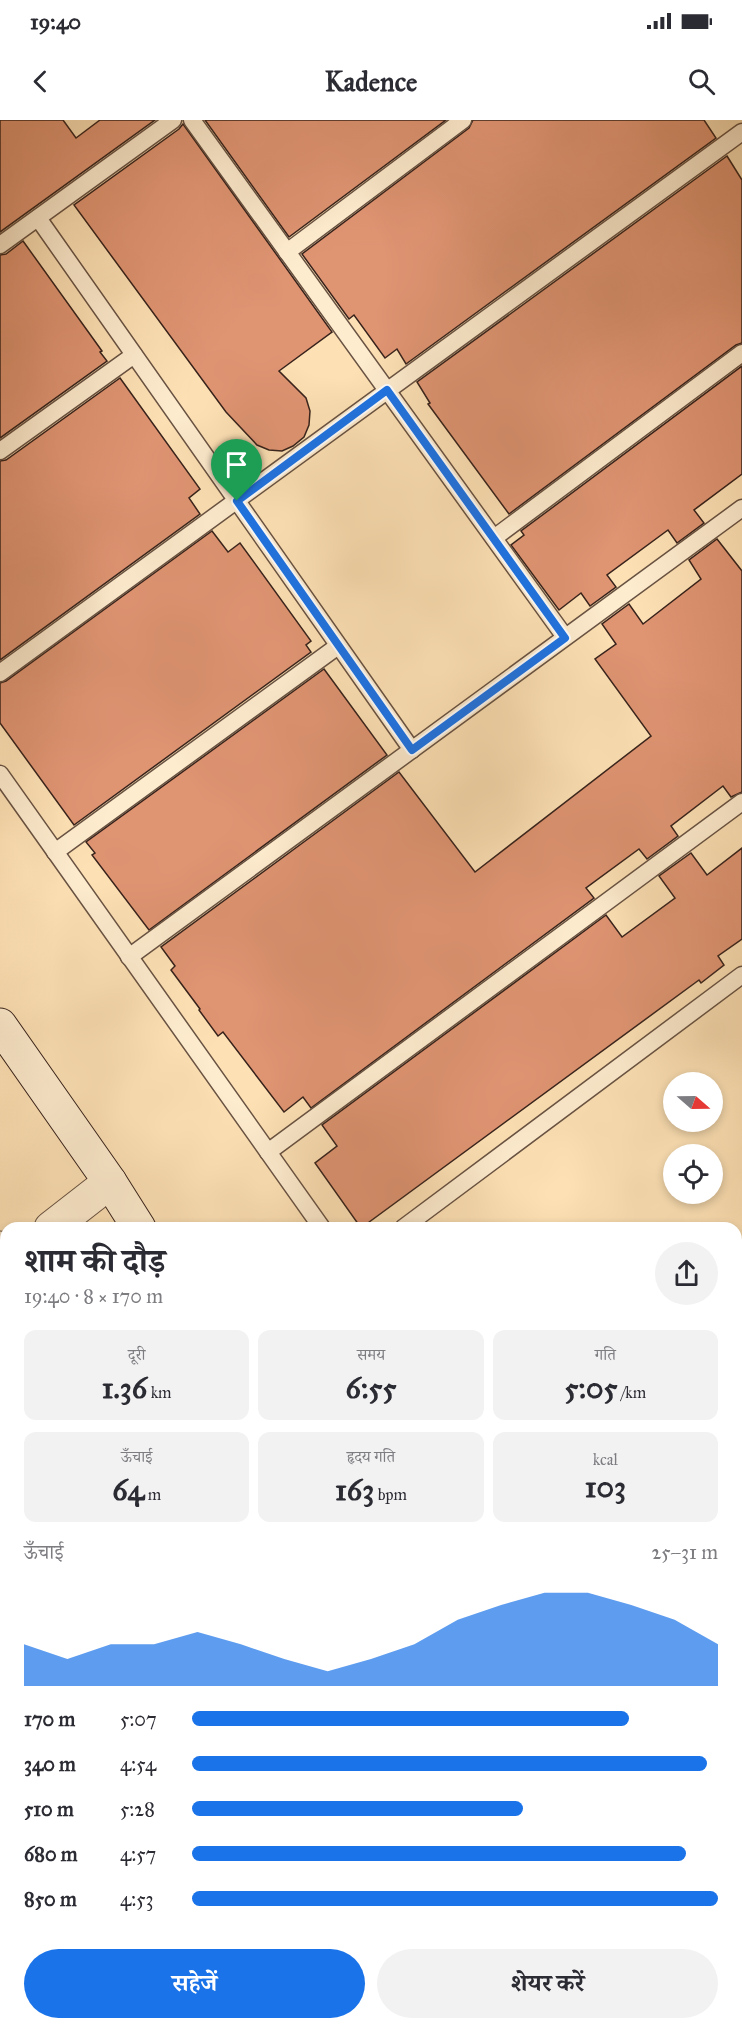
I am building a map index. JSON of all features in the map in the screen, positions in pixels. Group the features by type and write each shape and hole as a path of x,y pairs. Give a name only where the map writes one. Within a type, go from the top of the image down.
{"street":[{"path":"0,1025 110,1182 135,1222"},
{"path":"59,1222 110,1182"}],"lane":[{"path":"0,245 173,120"},
{"path":"192,120 565,638"},
{"path":"287,252 463,120"},
{"path":"0,673 742,132"},
{"path":"38,218 412,750"},
{"path":"494,538 742,353"},
{"path":"0,451 134,355"},
{"path":"129,957 742,508"},
{"path":"55,852 338,646"},
{"path":"0,774 318,1222"},
{"path":"268,1152 742,802"},
{"path":"411,1222 742,975"}],"building":[{"path":"0,120 63,120 76,138 100,120 155,120 0,232"},
{"path":"205,120 446,120 289,237"},
{"path":"473,120 704,120 716,138 406,364 397,349 385,358 354,315 349,319 302,254 469,128"},
{"path":"183,124 332,332 279,371 306,398 310,411 309,425 304,437 282,451 269,450 257,445 226,412 74,205"},
{"path":"727,156 742,180 742,343 736,345 509,514 428,404 430,403 417,382"},
{"path":"23,241 107,361 0,438 0,255 6,254"},
{"path":"742,366 742,474 694,510 704,523 677,543 668,530 607,575 616,587 590,606 581,593 559,610 511,545 524,535 521,531"},
{"path":"120,378 200,489 189,498 200,514 0,660 0,461 6,460"},
{"path":"212,531 228,552 240,543 311,641 306,645 311,652 74,825 0,723 0,683 6,681"},
{"path":"717,539 742,571 742,792 731,797 723,786 671,826 678,836 647,859 639,849 586,888 594,898 311,1108 303,1097 284,1112 223,1032 218,1036 171,970 175,966 161,947 399,772 475,872 651,736 595,659 616,644 602,624 629,604 643,624 701,579 689,560"},
{"path":"324,669 387,755 149,930 92,855 95,853 86,842"},
{"path":"742,848 742,939 718,956 724,965 701,983 699,980 369,1222 357,1222 315,1163 337,1146 322,1125 606,915 622,937 675,898 659,876 691,853 707,875"}],"route":[{"path":"387,390 565,638 412,750 237,501 387,390"}]}
